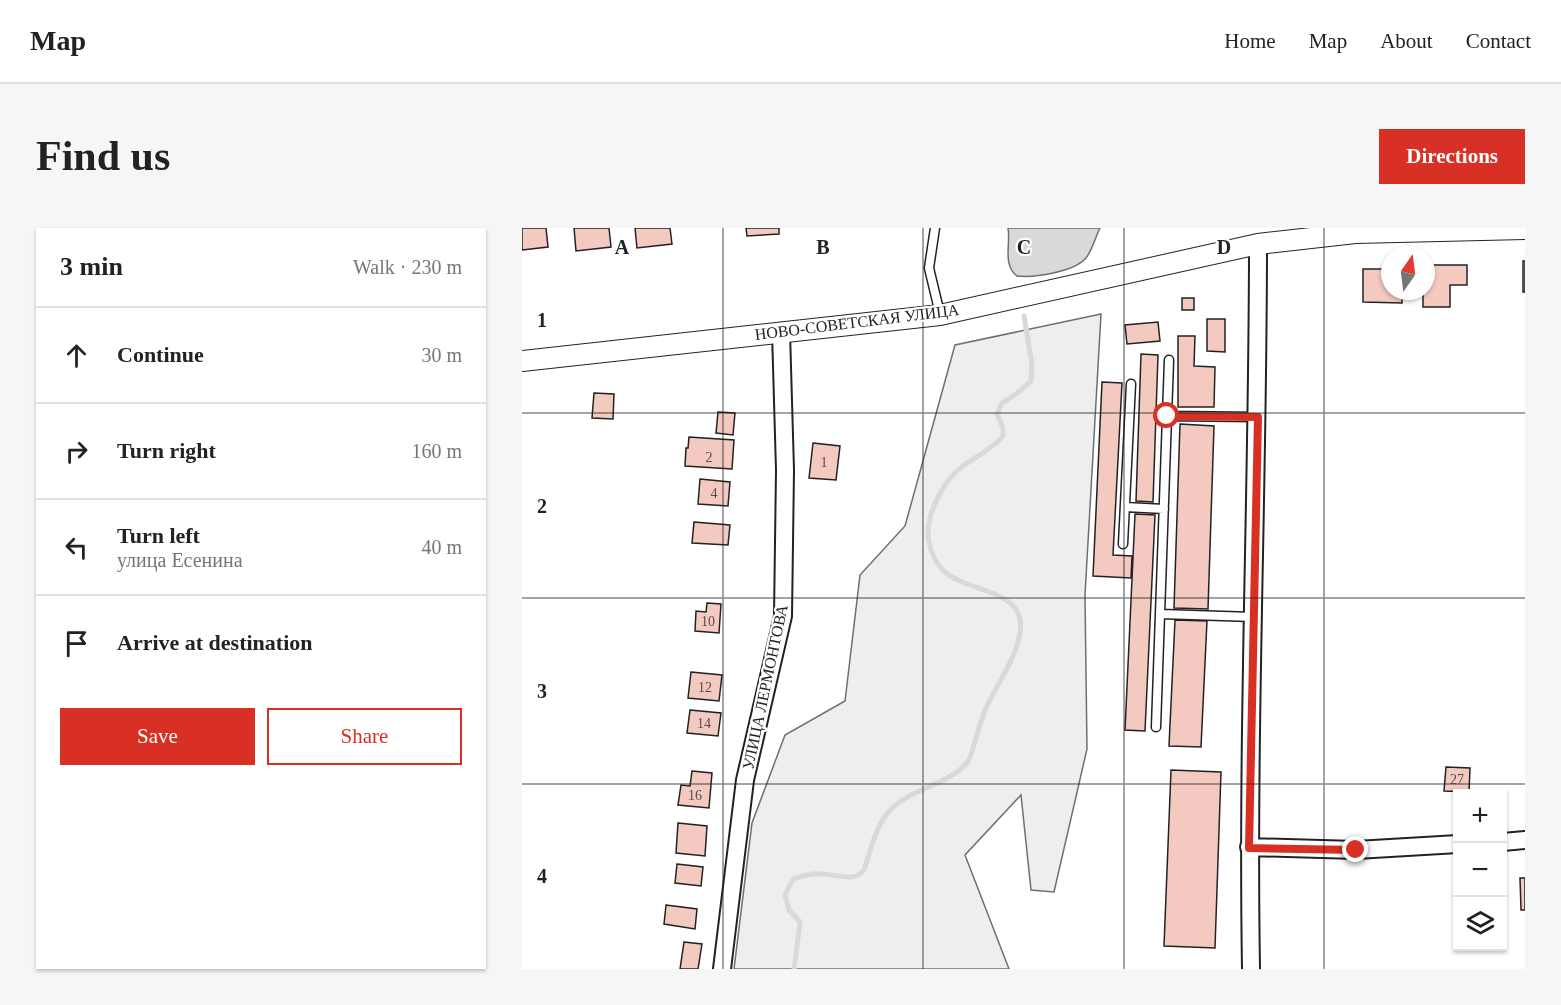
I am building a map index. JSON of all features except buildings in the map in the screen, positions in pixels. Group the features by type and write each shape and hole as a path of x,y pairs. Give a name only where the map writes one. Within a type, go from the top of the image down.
{"street":[{"name":"НОВО-СОВЕТСКАЯ УЛИЦА","path":"522,361 940,315 1258,244 1355,233 1525,229"},
{"path":"1251,969 1249,848 1258,417 1258,244"},
{"name":"УЛИЦА ЛЕРМОНТОВА","path":"722,969 745,780 783,616 785,470 782,332"},
{"path":"1507,842 1525,840"},
{"path":"1249,848 1356,850 1453,844"}],"lane":[{"path":"935,228 929,268 940,315"},
{"path":"1156,726 1169,360"},
{"path":"1123,544 1131,384"},
{"path":"1167,416 1258,417"},
{"path":"1125,507 1164,509"},
{"path":"1160,614 1254,617"}],"shaded area":[{"path":"1008,228 1100,228 1088,255 1080,263 1053,273 1017,276 1012,271 1008,260"},
{"path":"1101,314 1085,595 1087,749 1054,892 1031,890 1021,795 965,855 1009,969 734,969 752,823 785,735 845,701 860,575 905,526 955,345"}],"waterway":[{"path":"794,969 800,922 789,910 785,895 793,879 814,874 845,877 860,874 864,870 879,827 894,806 947,778 966,764 985,709 1017,646 1020,621 1016,609 1007,600 953,578 943,570 932,553 928,532 932,511 942,490 956,472 1003,436 1003,428 997,414 1002,403 1031,381 1032,365 1024,316"}],"route":[{"path":"1167,416 1258,417 1249,848 1356,850"}]}
